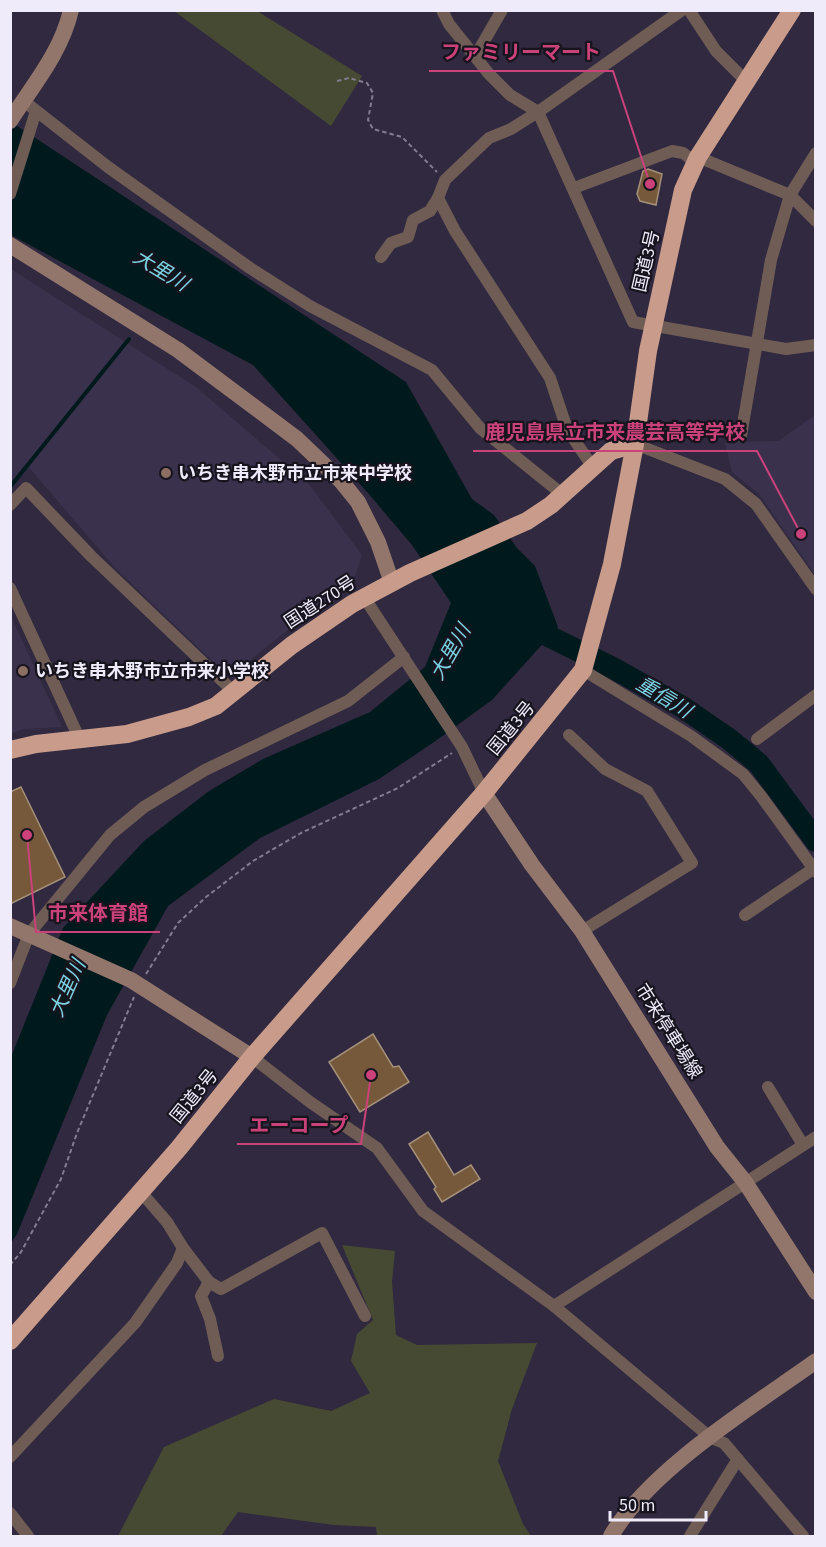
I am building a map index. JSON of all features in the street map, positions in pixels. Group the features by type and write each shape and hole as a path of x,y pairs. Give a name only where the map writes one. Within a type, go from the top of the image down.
{"highway":[{"name":"国道3号","path":"10,1341 179,1148 252,1057 484,793 583,670 612,564 635,444 640,392 683,190 696,160 745,80 792,10"},
{"name":"国道270号","path":"10,750 36,744 150,729 201,712 235,693 320,624 410,573 509,530 539,514 592,466 616,448 635,444"}],"street":[{"path":"10,194 24,114 68,24 71,10"},
{"path":"442,10 449,24 489,74 510,95 538,112 574,188 627,314 633,322 786,349 816,345"},
{"path":"476,55 502,10"},
{"path":"381,258 391,243 408,237 413,220 430,211 445,180 489,138 511,129 538,112 682,10"},
{"path":"689,10 716,51 745,80"},
{"path":"24,114 108,167 249,268 310,306 432,370 480,428 562,494"},
{"path":"574,188 672,151 790,195 816,221"},
{"path":"741,436 755,343 771,260 790,195 816,153"},
{"path":"438,198 455,231 550,378 567,429 592,466"},
{"path":"10,245 178,350 297,439 342,481 358,502 378,542 392,583"},
{"path":"635,444 725,479 756,504 816,590"},
{"path":"10,505 26,488 91,556 235,693"},
{"path":"10,588 80,740"},
{"path":"364,597 460,744 484,793"},
{"path":"10,983 35,937 110,835 144,807 206,770 348,701 405,659"},
{"path":"583,670 691,736 743,774 814,870 745,915"},
{"path":"757,739 816,695"},
{"path":"569,735 605,769 647,791 692,863 582,931"},
{"name":"市来停車場線","path":"484,793 532,865 582,931 717,1147 745,1182 816,1292"},
{"path":"10,926 135,983 252,1057 310,1102 377,1148 423,1211 554,1306 711,1438 724,1443 803,1536"},
{"path":"768,1087 803,1145"},
{"path":"554,1306 816,1137"},
{"path":"140,1191 166,1222 209,1282 221,1289 322,1233 365,1316"},
{"path":"10,1457 135,1323 177,1263 183,1248"},
{"path":"209,1282 201,1296 210,1319 218,1356"},
{"path":"611,1536 620,1521 653,1483 816,1361"},
{"path":"690,1536 738,1459"},
{"path":"10,1513 28,1536"}],"path":[{"path":"337,81 349,78 367,83 373,93 368,120 373,129 402,137 445,180"},
{"path":"10,1265 21,1252 62,1179 77,1133 135,983 178,923 206,897 254,861 301,833 398,788 460,744"}],"shaded area":[{"path":"174,11 257,11 362,76 331,126"},
{"name":"いちき串木野市立市来中学校","path":"11,269 196,387 308,483 362,555 355,576 229,677 115,568 26,464 11,483"},
{"path":"815,415 815,575 759,494 732,472 725,442 778,441"},
{"name":"いちき串木野市立市来小学校","path":"10,616 62,727 23,729 11,734"},
{"path":"342,1245 395,1251 392,1282 396,1335 417,1345 537,1343 512,1409 498,1461 523,1524 531,1536 377,1536 376,1527 334,1525 238,1512 221,1536 118,1536 164,1447 274,1399 331,1411 370,1393 351,1361 357,1334 373,1320"}],"water":[{"name":"大里川","path":"11,122 406,382 472,499 494,515 517,548 535,566 558,627 492,700 434,742 379,779 260,838 168,906 107,1015 17,1234 11,1243 11,1057 63,928 144,841 209,791 263,759 370,712 425,667 451,603 412,545 253,365 11,235"}],"building":[{"path":"648,169 662,174 656,205 640,201 637,194 643,171"},
{"path":"21,787 65,877 10,904 10,792"},
{"path":"373,1034 393,1067 399,1066 409,1082 360,1112 329,1062"},
{"path":"428,1132 454,1175 471,1165 480,1179 442,1202 434,1189 436,1187 409,1144"}],"waterway":[{"path":"10,487 129,339"},
{"name":"重信川","path":"522,623 613,668 681,706 729,739 759,764 816,841"}],"place":[{"name":"ファミリーマート","path":"650,184"},
{"name":"いちき串木野市立市来中学校","path":"166,473"},
{"name":"鹿児島県立市来農芸高等学校","path":"801,534"},
{"name":"いちき串木野市立市来小学校","path":"23,671"},
{"name":"市来体育館","path":"27,835"},
{"name":"エーコープ","path":"371,1075"}]}
